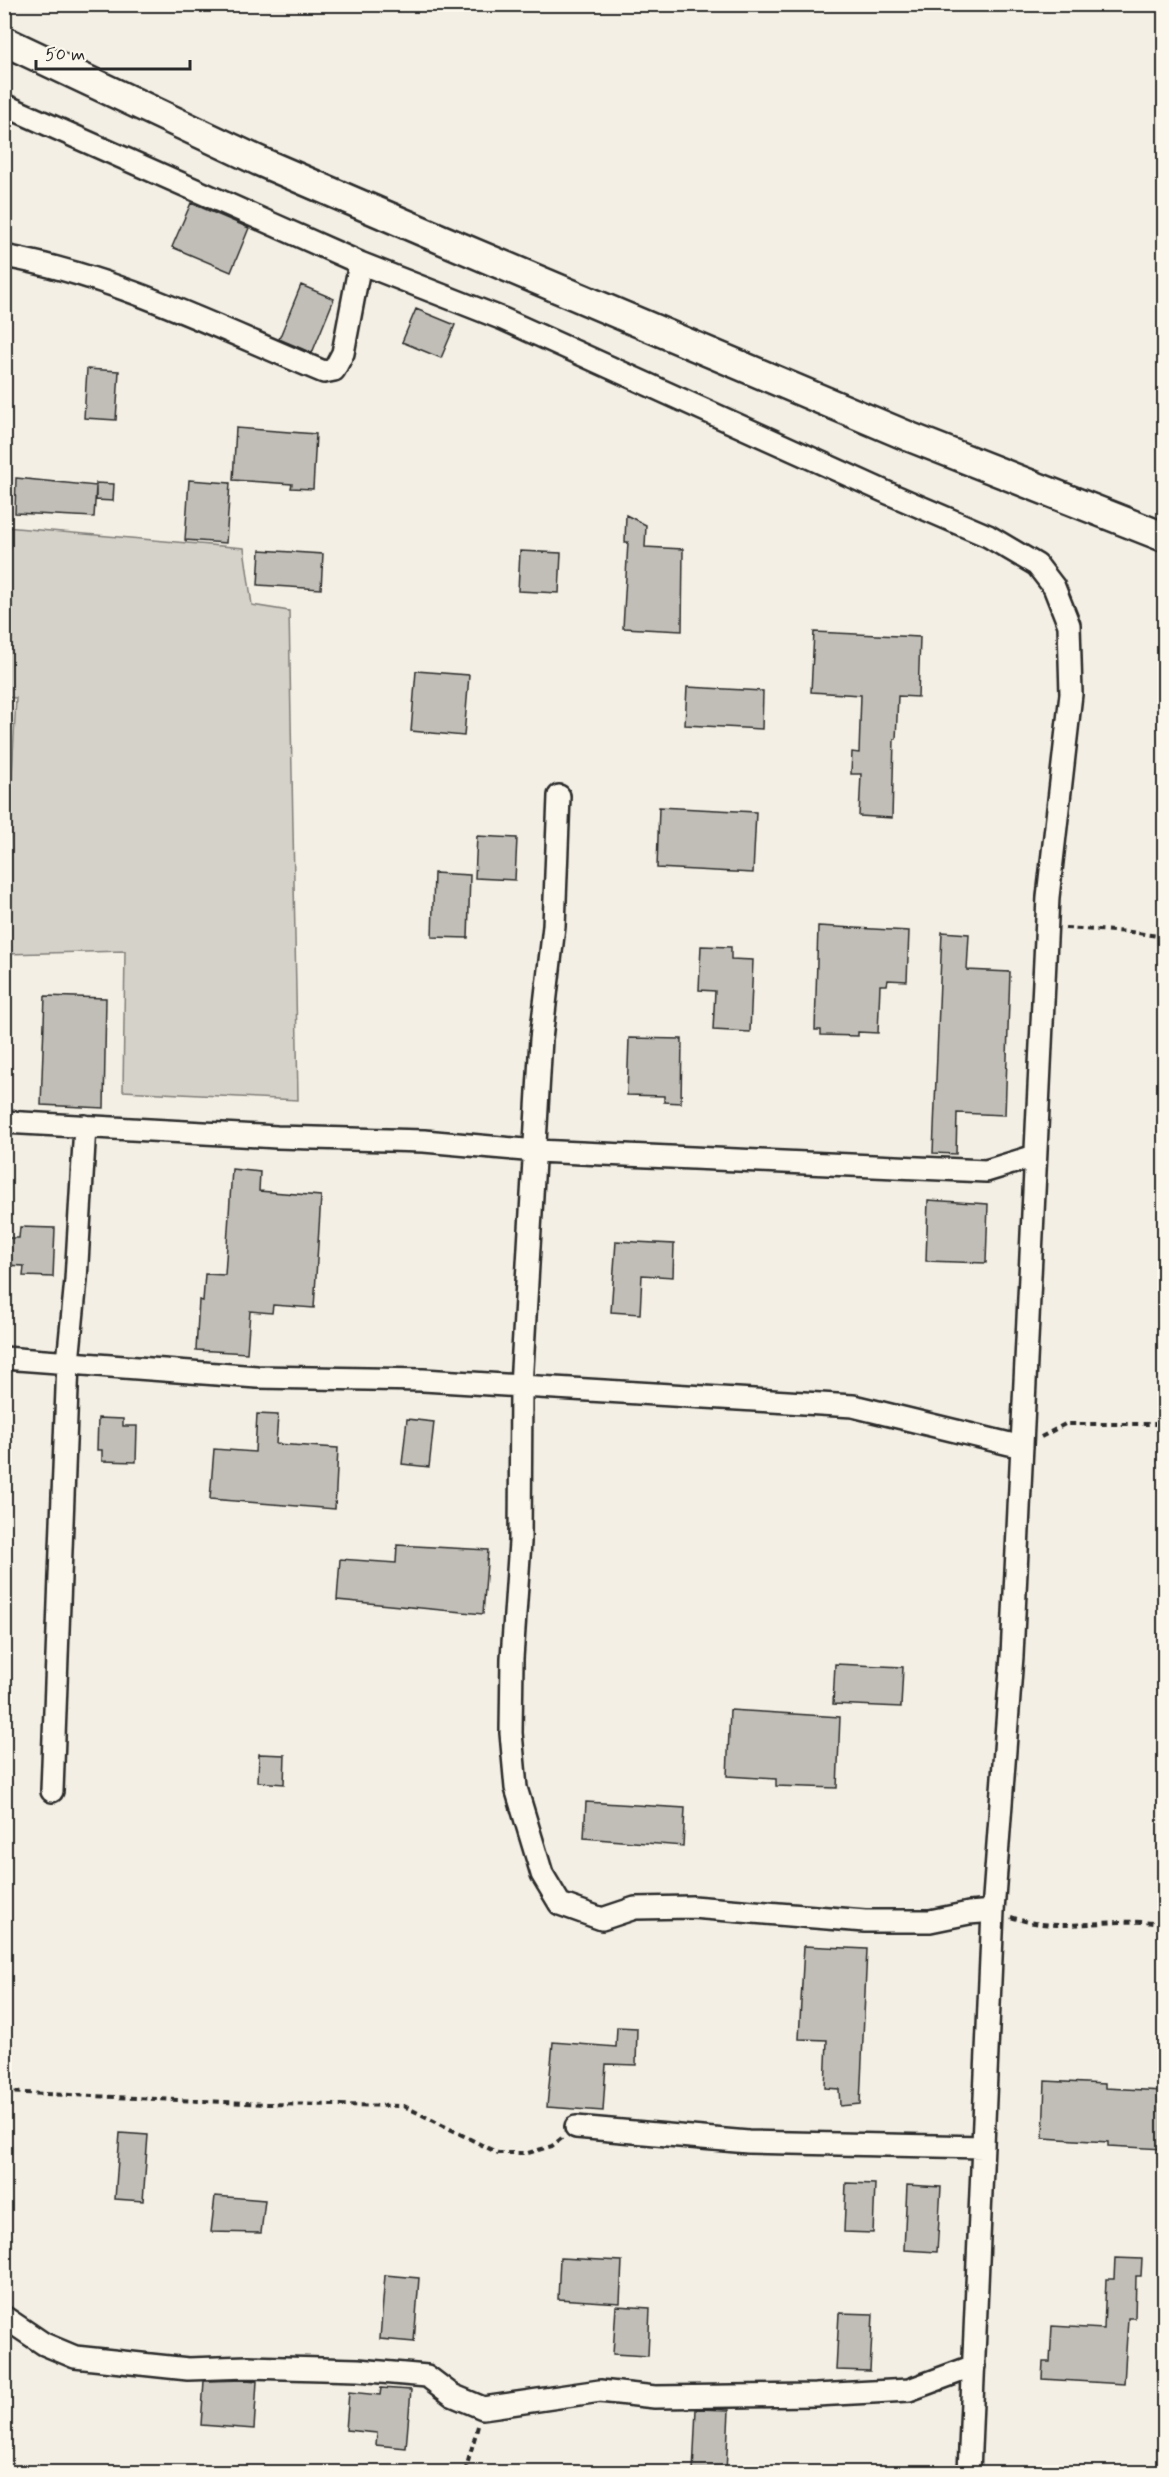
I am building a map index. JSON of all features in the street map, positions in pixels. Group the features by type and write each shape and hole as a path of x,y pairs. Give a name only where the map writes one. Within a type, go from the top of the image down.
{"main road":[{"path":"4,41 259,161 419,230 910,437 1164,537"}],"street":[{"path":"4,105 360,263 503,319 988,536 1037,565 1054,587 1069,625 1071,694 1046,927 1012,1656 993,1911 969,2472"},
{"path":"4,256 45,263 139,295 324,372 334,370 343,353 360,263"},
{"path":"559,796 554,927 541,1039 521,1386 520,1542 512,1658 511,1733 516,1788 542,1874 560,1904 602,1919 635,1908 692,1907 866,1921 930,1921 993,1911"},
{"path":"4,1122 277,1137 423,1142 536,1151 986,1171 1035,1156"},
{"path":"52,1791 68,1362 76,1280 85,1126"},
{"path":"4,1358 257,1377 423,1380 853,1406 1022,1447"},
{"path":"576,2127 748,2142 983,2147"},
{"path":"4,2317 44,2344 75,2357 188,2369 248,2367 358,2370 427,2376 452,2394 483,2408 600,2391 655,2397 816,2395 909,2390 974,2366"}],"path":[{"path":"1046,927 1131,932 1164,937"},
{"path":"1022,1447 1065,1424 1164,1424"},
{"path":"993,1911 1030,1924 1077,1927 1149,1922 1164,1925"},
{"path":"4,2092 267,2104 404,2106 498,2153 528,2153 552,2146 576,2127"},
{"path":"465,2472 483,2408"}],"shaded area":[{"path":"5,527 244,548 252,605 289,611 298,1100 123,1091 125,951 5,954 4,851 8,851 16,698 5,697"}],"building":[{"path":"191,203 249,228 231,272 172,247"},
{"path":"301,285 334,299 312,353 279,339"},
{"path":"416,309 455,325 441,358 402,342"},
{"path":"87,369 119,371 116,420 84,418"},
{"path":"236,428 316,434 313,489 291,488 292,484 233,480"},
{"path":"16,478 96,486 96,483 114,484 113,501 96,500 96,487 94,517 15,513"},
{"path":"189,480 230,483 226,543 185,540"},
{"path":"626,515 646,525 645,547 683,549 682,631 623,628 628,542 625,542"},
{"path":"260,550 323,554 321,589 258,585"},
{"path":"520,551 561,553 559,593 518,591"},
{"path":"814,632 920,637 918,697 898,696 896,739 894,739 892,818 859,816 861,774 851,774 852,752 859,753 861,695 811,692"},
{"path":"416,671 469,675 464,736 411,731"},
{"path":"687,687 763,691 762,729 685,725"},
{"path":"659,807 756,812 753,873 657,868"},
{"path":"477,836 517,838 515,880 475,878"},
{"path":"434,873 470,875 468,938 432,937"},
{"path":"818,926 909,931 907,981 888,980 887,985 880,985 878,1033 858,1032 858,1036 821,1035 821,1030 815,1030"},
{"path":"942,932 969,934 967,970 1010,972 1005,1115 957,1113 956,1154 933,1153"},
{"path":"701,946 731,947 731,959 753,960 750,1032 713,1030 715,991 699,990"},
{"path":"45,996 106,998 104,1108 41,1105"},
{"path":"629,1038 682,1039 681,1103 664,1102 664,1096 627,1095"},
{"path":"232,1169 260,1172 259,1191 321,1196 314,1308 273,1305 272,1313 250,1311 247,1353 196,1350 199,1300 203,1301 205,1274 225,1275"},
{"path":"928,1200 988,1204 986,1263 926,1261"},
{"path":"20,1227 55,1228 53,1277 23,1276 24,1266 4,1265 4,1238 19,1238"},
{"path":"616,1241 674,1244 673,1277 642,1275 640,1314 611,1312"},
{"path":"257,1414 278,1415 276,1444 338,1448 335,1509 210,1499 214,1449 255,1452"},
{"path":"98,1418 123,1419 123,1426 137,1426 136,1462 102,1461 102,1450 97,1450"},
{"path":"407,1419 434,1422 429,1467 402,1464"},
{"path":"397,1545 488,1550 483,1614 337,1600 340,1559 396,1563"},
{"path":"835,1664 903,1667 901,1707 833,1704"},
{"path":"730,1710 840,1717 837,1788 776,1786 776,1779 727,1776"},
{"path":"259,1754 285,1755 284,1784 258,1782"},
{"path":"586,1802 685,1808 683,1846 584,1838"},
{"path":"804,1946 867,1949 860,2104 840,2106 839,2089 825,2088 827,2040 799,2039"},
{"path":"617,2027 637,2028 636,2065 606,2064 603,2111 547,2107 553,2042 616,2047"},
{"path":"1045,2081 1105,2084 1105,2088 1164,2091 1164,2149 1108,2146 1108,2142 1043,2138"},
{"path":"120,2133 148,2135 143,2201 115,2199"},
{"path":"846,2183 875,2184 873,2233 844,2232"},
{"path":"907,2185 941,2187 937,2252 904,2250"},
{"path":"215,2196 265,2200 261,2233 211,2232"},
{"path":"560,2258 622,2261 620,2303 558,2299"},
{"path":"1115,2258 1142,2259 1141,2276 1136,2276 1135,2318 1128,2318 1124,2384 1042,2379 1043,2362 1050,2362 1052,2326 1104,2329 1106,2279 1114,2279"},
{"path":"385,2275 419,2278 414,2342 380,2339"},
{"path":"616,2306 650,2308 648,2356 613,2354"},
{"path":"839,2313 873,2314 870,2371 836,2370"},
{"path":"204,2381 257,2381 254,2429 201,2425"},
{"path":"381,2388 411,2390 406,2448 376,2445 377,2433 346,2430 349,2392 380,2395"},
{"path":"696,2409 729,2410 726,2472 693,2472"}]}
